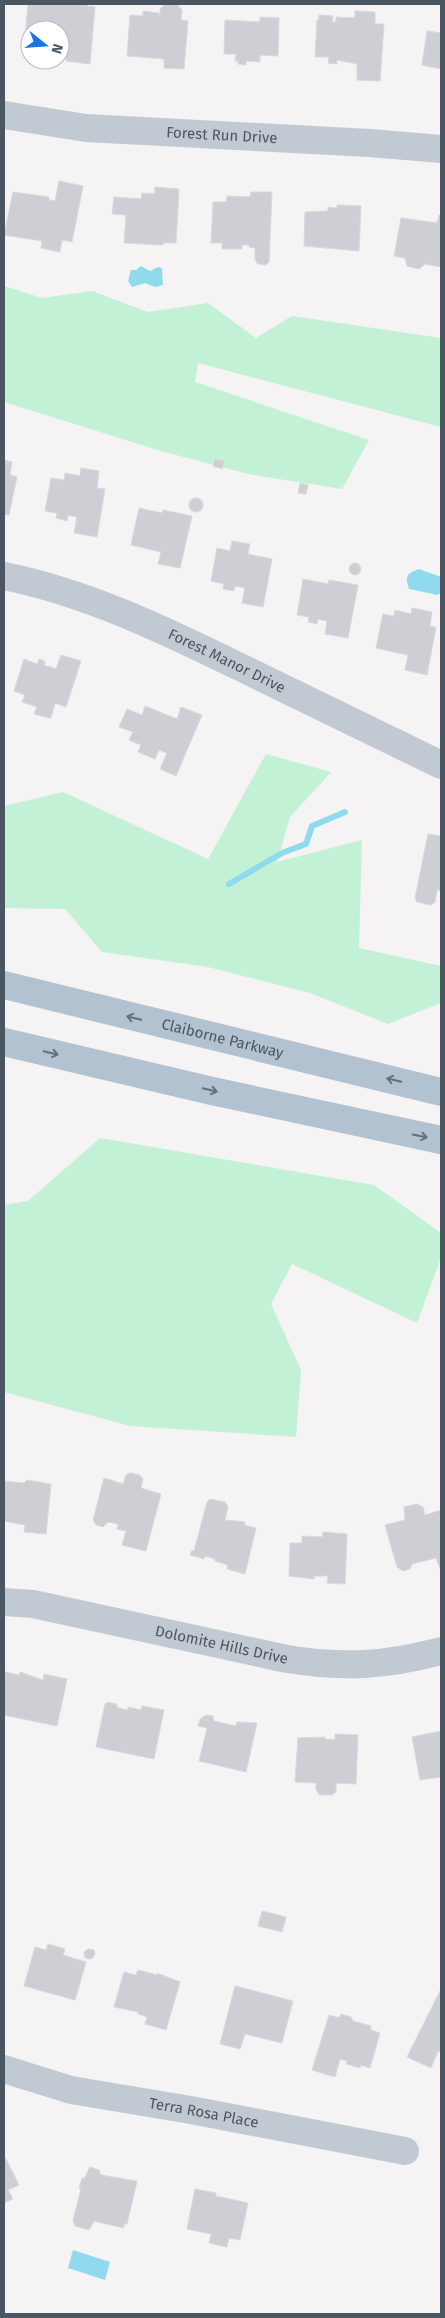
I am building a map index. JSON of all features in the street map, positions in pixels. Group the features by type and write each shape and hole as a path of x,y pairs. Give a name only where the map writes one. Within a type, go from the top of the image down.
{"main road":[{"name":"Claiborne Parkway","path":"4,984 441,1092"},
{"path":"4,1042 212,1091 441,1140"}],"street":[{"name":"Forest Run Drive","path":"4,115 86,128 370,143 441,149"},
{"name":"Forest Manor Drive","path":"4,576 90,600 149,623 441,765"},
{"name":"Dolomite Hills Drive","path":"4,1602 33,1604 287,1659 324,1665 365,1666 406,1661 441,1651"},
{"name":"Terra Rosa Place","path":"4,2069 71,2090 191,2110 405,2150"}],"green space":[{"path":"4,286 42,298 92,291 148,312 208,303 256,338 292,316 441,338 441,427 198,363 195,382 369,440 342,489 248,474 161,451 4,402"},
{"path":"266,754 331,772 290,817 277,862 362,840 359,948 441,966 441,1003 388,1024 310,993 208,967 102,952 65,909 4,908 4,806 63,792 208,859"},
{"path":"100,1138 374,1185 441,1233 441,1258 417,1323 292,1264 271,1304 301,1370 296,1437 130,1426 4,1392 4,1205 28,1201"}],"water":[{"path":"141,266 150,271 158,267 162,268 163,285 155,287 145,283 132,287 128,281 131,270 136,270"},
{"path":"419,569 441,577 441,592 438,595 409,589 407,578 409,574"},
{"path":"73,2250 110,2262 105,2280 68,2268"}],"building":[{"path":"28,4 88,4 87,6 95,7 90,64 70,62 70,20 27,20"},
{"path":"165,4 177,4 182,10 181,20 188,21 184,69 164,68 164,59 127,56 130,15 143,16 143,11 159,13 160,18 160,9"},
{"path":"355,11 375,12 375,24 384,24 380,81 357,80 357,64 337,60 337,64 328,63 329,57 315,57 317,20 319,20 319,15 333,16 332,22 336,22 336,17 355,18"},
{"path":"260,17 279,18 278,56 260,55 260,62 246,61 246,65 238,64 238,61 235,61 236,54 224,54 225,20 260,22"},
{"path":"427,31 441,33 441,69 422,65"},
{"path":"59,181 83,186 72,242 62,240 60,252 41,248 42,241 4,235 13,192 49,197 49,200 55,201"},
{"path":"155,187 179,189 176,243 163,243 163,245 124,243 126,215 112,214 114,197 141,199 142,193 155,194"},
{"path":"251,192 272,192 269,262 266,265 258,264 255,260 255,248 249,247 249,245 242,245 242,249 222,249 222,243 211,243 213,202 226,202 227,196 250,197"},
{"path":"337,205 361,206 359,251 304,246 305,212 328,211 328,207 337,208"},
{"path":"439,215 441,215 441,267 425,264 419,269 407,266 405,258 394,256 401,218 437,223"},
{"path":"215,459 224,461 222,469 213,466"},
{"path":"4,460 12,462 10,475 17,477 9,515 4,514"},
{"path":"81,468 99,471 97,488 105,489 97,537 74,533 77,517 68,515 67,521 56,518 57,513 45,511 51,478 64,480 65,473 80,476"},
{"path":"300,483 308,485 306,494 298,493"},
{"path":"196,498 201,500 203,505 201,510 196,512 191,510 189,505 191,500"},
{"path":"139,508 162,513 163,510 192,516 180,568 158,564 161,552 131,545"},
{"path":"232,541 250,544 248,554 272,559 263,607 242,603 245,588 235,586 234,591 223,589 224,584 211,581 217,548 230,551"},
{"path":"353,563 357,563 361,569 357,575 353,575 349,571 349,567"},
{"path":"303,579 328,584 329,580 358,585 348,638 325,634 327,621 318,619 317,624 308,622 309,617 297,615"},
{"path":"412,608 432,612 430,626 436,627 427,675 405,670 408,655 376,648 383,614 394,616 395,610 411,614"},
{"path":"61,655 81,661 66,707 55,703 51,718 34,714 37,707 22,702 25,695 14,691 24,659 37,664 39,659 45,661 44,665 56,669"},
{"path":"145,706 177,719 181,707 202,715 176,776 160,769 167,753 159,750 155,759 138,752 141,745 129,740 133,732 119,727 127,709 142,715"},
{"path":"428,834 441,836 441,891 437,890 435,902 431,905 417,902 415,898"},
{"path":"130,1473 140,1475 143,1479 141,1488 161,1494 146,1551 122,1545 126,1531 117,1529 118,1524 108,1522 103,1527 96,1525 93,1520 104,1478 123,1484 126,1475"},
{"path":"27,1480 51,1484 46,1534 24,1532 25,1525 4,1521 4,1481 24,1483"},
{"path":"210,1499 225,1502 228,1507 225,1520 245,1522 244,1525 256,1528 245,1574 227,1569 228,1565 215,1561 215,1559 205,1556 204,1559 190,1555 192,1550 194,1551 207,1502"},
{"path":"417,1504 423,1507 425,1515 441,1510 441,1571 436,1558 412,1564 410,1569 403,1571 397,1567 385,1525 405,1520 404,1507"},
{"path":"323,1532 347,1534 345,1584 327,1583 328,1576 314,1576 314,1579 289,1576 290,1543 302,1543 302,1536 322,1537"},
{"path":"5,1672 19,1675 20,1672 43,1680 44,1674 67,1679 57,1726 4,1715"},
{"path":"108,1702 116,1704 118,1708 128,1710 128,1707 141,1710 142,1706 164,1710 154,1759 96,1747 105,1704"},
{"path":"206,1715 213,1716 214,1721 236,1726 237,1722 257,1723 246,1772 199,1761 207,1728 198,1726 200,1719"},
{"path":"441,1731 441,1777 420,1780 412,1737"},
{"path":"335,1734 358,1735 356,1784 336,1783 336,1792 332,1795 320,1795 316,1790 316,1783 295,1782 298,1738 325,1737 325,1739 335,1740"},
{"path":"262,1911 286,1917 282,1932 258,1926"},
{"path":"48,1944 65,1949 63,1955 86,1962 75,2000 24,1986 35,1947 46,1950"},
{"path":"88,1949 94,1950 95,1955 91,1959 85,1958 84,1952"},
{"path":"138,1970 157,1975 157,1973 180,1982 166,2030 145,2024 147,2017 138,2014 138,2012 114,2007 124,1972 136,1975"},
{"path":"235,1986 293,2001 282,2043 245,2034 240,2049 220,2044"},
{"path":"440,1991 441,2053 438,2051 431,2068 407,2057"},
{"path":"341,2014 351,2017 353,2021 371,2026 371,2030 380,2033 370,2068 361,2065 360,2068 346,2064 347,2061 340,2059 335,2077 312,2070 329,2015 339,2018"},
{"path":"4,2155 19,2185 8,2190 13,2199 4,2203"},
{"path":"90,2167 99,2170 101,2175 137,2181 127,2224 124,2224 124,2228 94,2221 89,2230 75,2226 73,2220 81,2189 79,2188 82,2178 84,2179"},
{"path":"195,2189 248,2203 240,2240 229,2238 227,2247 209,2243 211,2234 187,2229"}],"waterway":[{"path":"229,884 282,853 306,844 312,826 345,812"}]}
